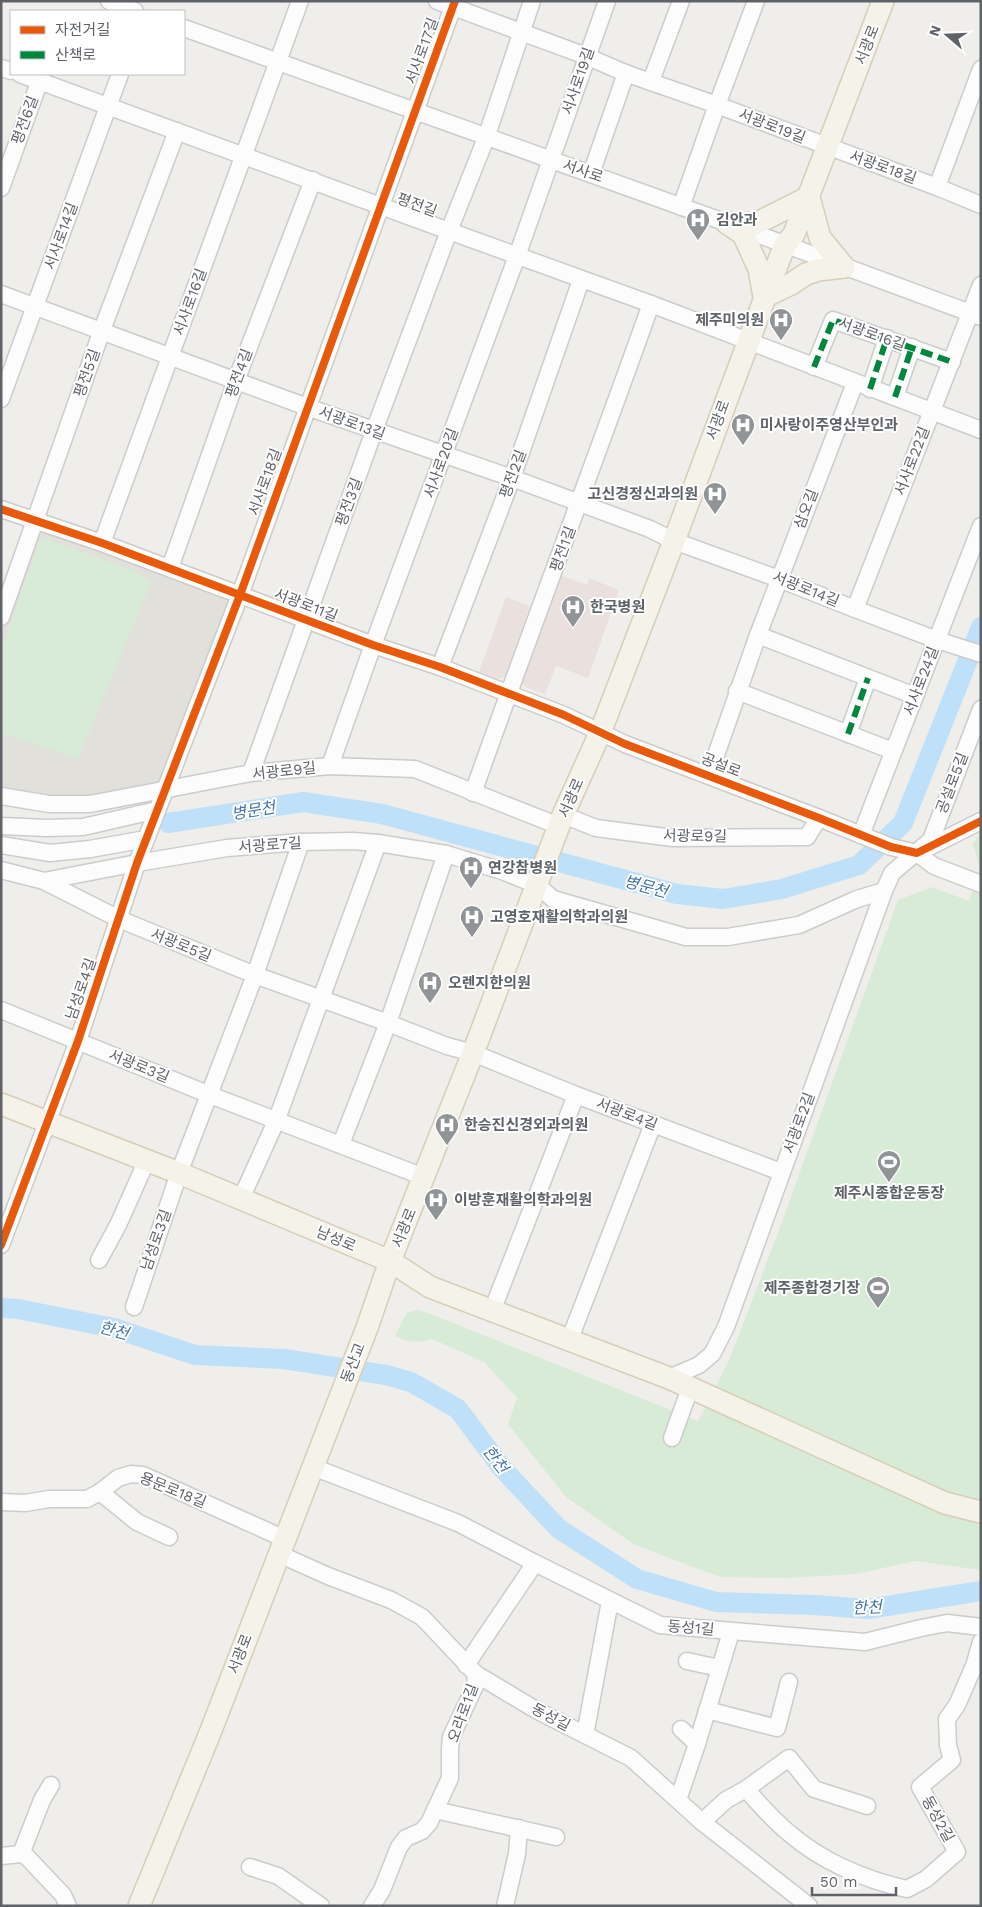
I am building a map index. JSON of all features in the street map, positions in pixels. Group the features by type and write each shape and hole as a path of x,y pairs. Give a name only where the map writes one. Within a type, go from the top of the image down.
{"main road":[{"name":"서광로","path":"368,1325 390,1261 473,1053 558,827 600,733 764,297 785,245 794,234 809,197 884,1"},
{"path":"727,223 755,224 809,197 820,238 844,267"},
{"path":"727,223 743,234 759,268 764,297 792,284 806,274 818,270 844,267"},
{"name":"남성로","path":"1,1104 147,1160 390,1261 430,1287 669,1378 945,1503 981,1512"},
{"name":"동산교","path":"338,1402 368,1325"},
{"name":"서광로","path":"139,1906 210,1733 338,1402"}],"street":[{"path":"109,1 132,10"},
{"name":"서사로16길","path":"102,543 300,1"},
{"path":"521,32 532,1"},
{"name":"서사로19길","path":"551,160 586,56 607,1"},
{"path":"651,81 681,1"},
{"path":"681,207 756,1"},
{"name":"서광로19길","path":"448,3 626,73 828,147"},
{"name":"서사로17길","path":"415,110 448,3"},
{"name":"서사로","path":"185,28 727,223 975,316"},
{"name":"평전3길","path":"251,773 374,431 486,138 521,32"},
{"path":"937,187 981,70"},
{"path":"592,174 626,73"},
{"name":"평전길","path":"23,75 651,304 747,341"},
{"name":"서사로14길","path":"1,399 120,75"},
{"name":"평전6길","path":"1,188 40,80"},
{"name":"서사로18길","path":"137,862 240,595 415,110"},
{"name":"평전5길","path":"1,616 102,330 177,131"},
{"name":"서광로18길","path":"828,147 981,205"},
{"name":"서사로20길","path":"330,766 551,160"},
{"name":"평전4길","path":"170,568 236,381 313,180"},
{"name":"평전2길","path":"440,667 512,478 581,280"},
{"name":"서사로22길","path":"855,609 931,412 952,362 975,316 981,285"},
{"name":"서광로13길","path":"1,294 307,407 512,478 650,529 674,540"},
{"name":"평전1길","path":"473,793 508,694 580,504 651,304"},
{"name":"서광로16길","path":"814,368 833,320 887,338 912,347 895,397"},
{"name":"삼오길","path":"709,775 779,578 862,386 887,338"},
{"path":"747,341 981,430"},
{"path":"912,347 952,362"},
{"name":"서광로11길","path":"1,509 102,543 373,645 440,667 564,715 600,733"},
{"name":"서사로24길","path":"861,835 915,696 941,641 981,526"},
{"name":"서광로14길","path":"674,540 779,578 941,641 981,654"},
{"path":"758,635 915,696"},
{"path":"848,734 868,678"},
{"path":"738,690 893,751"},
{"name":"공설로5길","path":"916,853 931,840 981,709"},
{"name":"공설로","path":"600,733 891,847 916,853"},
{"name":"서광로9길","path":"1,796 49,804 90,804 251,773 330,766 414,770 558,827 596,828 673,838 807,837 826,821"},
{"path":"1,826 83,827 157,810"},
{"path":"981,821 916,853 934,866 981,884"},
{"path":"1,845 50,853 90,849 146,839"},
{"name":"서광로7길","path":"1,870 44,881 137,862 226,848 301,842 354,841 446,854 502,871 537,885"},
{"path":"179,1173 255,975 301,842"},
{"path":"241,1199 277,1119 323,998 378,843"},
{"name":"서광로2길","path":"669,1378 699,1365 712,1354 726,1327 884,891 892,873 916,853"},
{"path":"341,1144 388,1022 446,854"},
{"name":"남성로4길","path":"1,1245 6,1215 48,1122 78,1041 137,862"},
{"name":"서광로5길","path":"44,881 119,919 255,975 388,1022 447,1046 473,1053"},
{"path":"537,885 553,900 686,937 728,937 800,925 857,899 884,891"},
{"name":"서광로3길","path":"1,1010 210,1095 277,1119 424,1177"},
{"name":"서광로4길","path":"473,1053 576,1095 781,1172"},
{"path":"492,1311 576,1095"},
{"path":"569,1341 653,1124"},
{"path":"99,1260 118,1225 147,1160"},
{"name":"남성로3길","path":"134,1308 179,1173"},
{"path":"672,1438 690,1388"},
{"name":"동성1길","path":"313,1467 458,1522 535,1563 660,1625 865,1642 947,1623 981,1626"},
{"name":"용문로18길","path":"1,1502 25,1503 49,1499 87,1499 118,1478 131,1474 143,1475 282,1546"},
{"path":"100,1492 137,1522 169,1537"},
{"name":"동성길","path":"282,1546 328,1576 391,1600 422,1617 471,1670 536,1710 631,1758 702,1822 809,1906"},
{"path":"471,1670 535,1563"},
{"path":"585,1735 610,1600"},
{"path":"678,1800 732,1632"},
{"name":"동성2길","path":"746,1789 789,1834 821,1856 859,1874 907,1890 926,1879 957,1852 920,1786 952,1760 948,1745 948,1719 957,1705 974,1666 981,1642"},
{"path":"687,1661 719,1668"},
{"name":"오라로1길","path":"372,1906 382,1890 399,1847 406,1838 422,1831 429,1823 450,1778 451,1737 475,1686 471,1670"},
{"path":"707,1710 777,1728 789,1682"},
{"path":"681,1729 697,1744"},
{"path":"702,1822 726,1800 746,1789 790,1758 814,1789 867,1806"},
{"path":"21,1854 42,1800 50,1785"},
{"path":"435,1810 556,1837"},
{"path":"505,1906 517,1854 519,1828"},
{"path":"1,1856 21,1854 26,1856 63,1895 68,1906"},
{"path":"250,1867 278,1876 321,1906"}],"shaded area":[{"path":"35,521 240,595 165,789 90,804 1,796 1,617"},
{"name":"한국병원","path":"560,575 587,585 589,578 619,590 588,678 556,666 545,694 527,688 521,682"},
{"path":"506,597 530,606 506,673 500,679 479,672"}],"green space":[{"path":"41,537 135,571 151,582 78,759 1,733 1,650"},
{"name":"제주시종합운동장","path":"981,832 981,1512 935,1510 981,1523 981,1570 915,1561 856,1574 788,1578 720,1577 635,1545 566,1497 508,1424 517,1398 484,1362 432,1339 413,1342 395,1336 401,1323 408,1312 419,1310 698,1421 730,1358 775,1241 898,900 932,887 969,901 980,869 973,844"}],"waterway":[{"name":"병문천","path":"168,823 303,802 382,814 677,894 723,899 782,889 859,865 903,823 981,627"},
{"name":"한천","path":"1,1308 18,1309 114,1328 195,1355 284,1359 386,1375 411,1382 458,1409 501,1467 559,1529 637,1579 716,1602 814,1605 868,1609 981,1591"}],"marked path":[{"path":"814,367 833,320 952,362"},
{"path":"870,389 887,338"},
{"path":"895,397 912,347"},
{"path":"848,734 868,678"}],"cycle path":[{"path":"1,1245 78,1041 137,863 240,595 455,1"},
{"path":"1,509 102,543 373,645 440,667 564,715 625,744 891,847 917,853 981,821"}],"place":[{"name":"김안과","path":"698,241"},
{"name":"제주미의원","path":"781,341"},
{"name":"미사랑이주영산부인과","path":"743,446"},
{"name":"고신경정신과의원","path":"715,515"},
{"name":"한국병원","path":"573,628"},
{"name":"연강참병원","path":"471,889"},
{"name":"고영호재활의학과의원","path":"472,938"},
{"name":"오렌지한의원","path":"430,1004"},
{"name":"한승진신경외과의원","path":"447,1146"},
{"name":"제주시종합운동장","path":"889,1183"},
{"name":"이방훈재활의학과의원","path":"436,1221"},
{"name":"제주종합경기장","path":"878,1309"}]}
